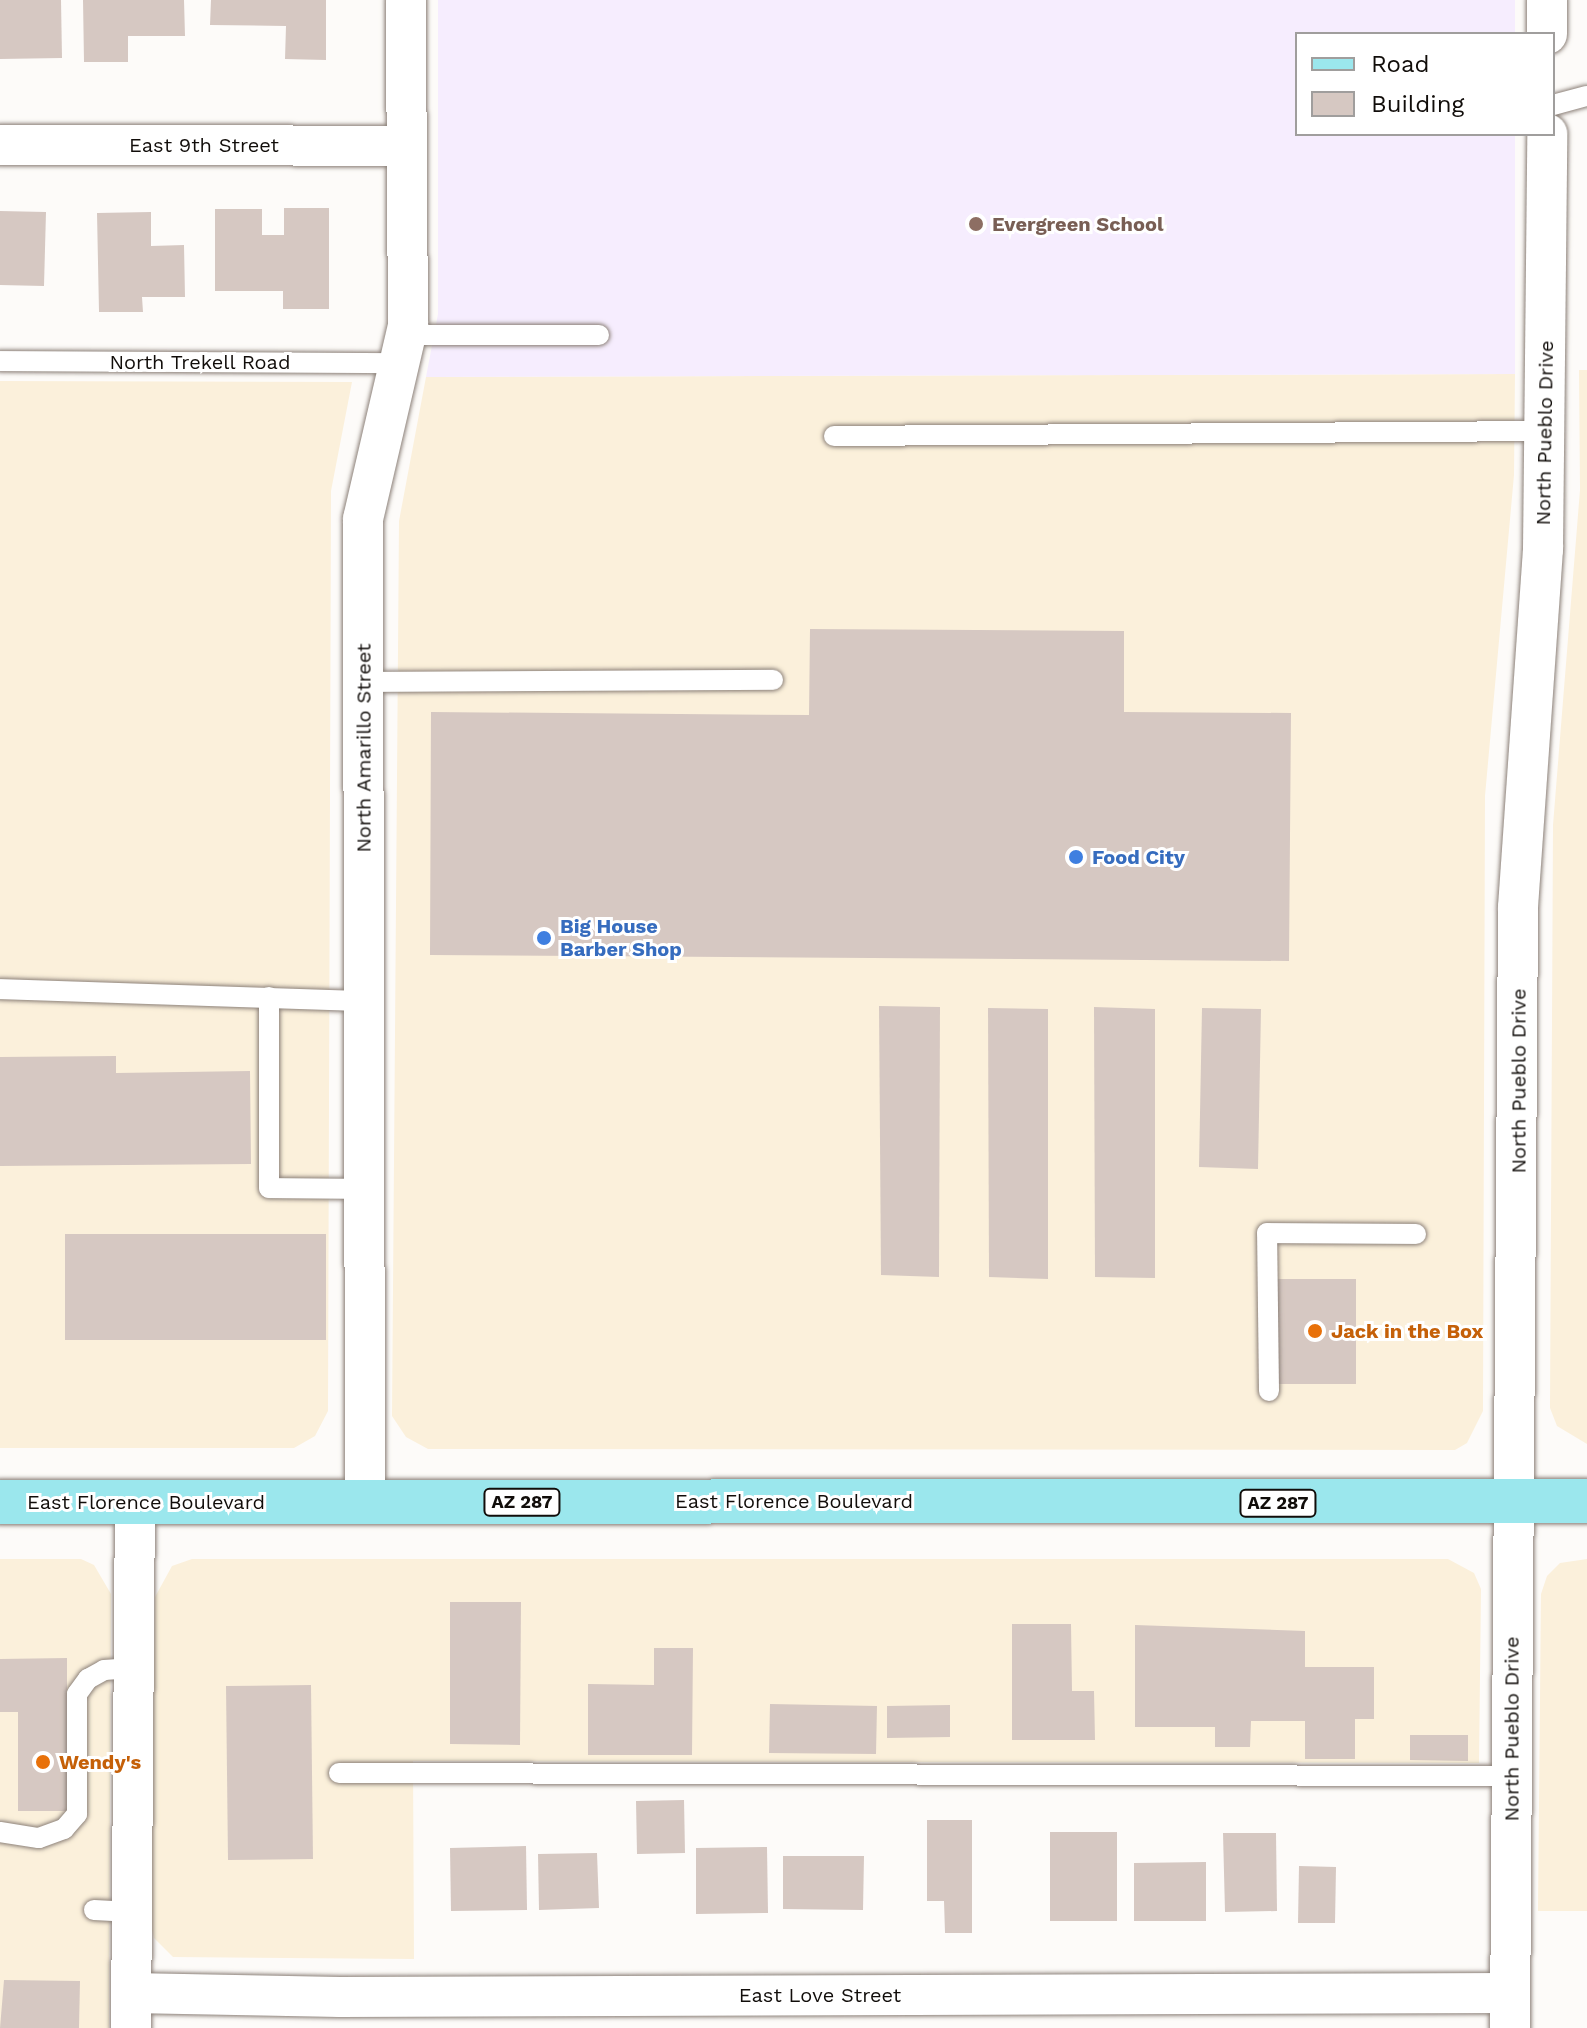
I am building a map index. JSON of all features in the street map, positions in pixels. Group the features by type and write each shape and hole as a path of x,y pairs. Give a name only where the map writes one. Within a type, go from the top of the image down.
{"main road":[{"name":"East Florence Boulevard","path":"0,1502 1587,1501"}],"street":[{"name":"North Amarillo Street","path":"365,1502 363,519 403,349 406,0"},
{"path":"1547,0 1547,32"},
{"name":"North Pueblo Drive","path":"1510,2010 1518,907 1547,431 1547,136"},
{"name":"East 9th Street","path":"0,145 407,146"},
{"path":"131,2010 113,1911 133,1668 135,1501"},
{"name":"East Love Street","path":"131,2010 356,1997 1510,2010"}],"lane":[{"path":"1555,104 1587,96"},
{"name":"North Trekell Road","path":"0,361 403,349 599,335"},
{"path":"834,436 1547,431"},
{"path":"364,682 773,680"},
{"path":"0,989 365,1001"},
{"path":"269,997 269,1188 365,1189"},
{"path":"1269,1391 1267,1233 1416,1234"},
{"path":"0,1832 39,1838 64,1829 77,1814 77,1694 88,1679 104,1670 133,1668"},
{"path":"339,1773 1512,1776"}],"shaded area":[{"name":"Evergreen School","path":"438,0 1515,0 1515,32 1295,32 1295,136 1515,136 1515,374 426,377 438,314"},
{"path":"1579,370 1587,370 1587,1444 1557,1426 1550,1408 1553,825 1580,490"},
{"path":"1515,374 1514,475 1485,796 1483,1411 1467,1443 1455,1450 428,1449 406,1437 392,1416 399,521 426,377"},
{"path":"0,381 352,382 331,491 328,1411 315,1436 294,1448 0,1448"},
{"path":"0,1559 81,1559 94,1565 111,1594 109,2028 0,2028"},
{"path":"192,1559 1448,1559 1474,1573 1481,1589 1479,1763 413,1761 414,1959 173,1957 154,1938 150,1923 155,1597 172,1566"},
{"path":"1587,1559 1587,1911 1538,1911 1541,1594 1547,1576 1560,1563"}],"building":[{"path":"0,0 61,0 62,58 0,59"},
{"path":"83,0 184,0 185,36 128,36 128,62 84,62"},
{"path":"211,0 326,0 326,60 285,59 286,26 210,25"},
{"path":"284,208 329,208 329,309 283,309 283,291 215,291 215,209 262,209 262,235 284,235"},
{"path":"0,211 46,212 44,286 0,285"},
{"path":"151,212 151,246 184,245 185,297 142,297 143,312 99,312 97,213"},
{"path":"810,629 1124,631 1124,712 1291,713 1289,961 430,955 431,712 809,715"},
{"path":"879,1006 940,1007 939,1277 881,1275"},
{"path":"1094,1007 1155,1009 1155,1278 1095,1277"},
{"path":"988,1008 1048,1009 1048,1279 989,1277"},
{"path":"1202,1008 1261,1009 1258,1169 1199,1167"},
{"path":"116,1056 116,1073 250,1071 251,1164 0,1166 0,1057"},
{"path":"65,1234 326,1234 326,1340 65,1340"},
{"name":"Jack in the Box","path":"1274,1279 1356,1279 1356,1384 1274,1384"},
{"path":"450,1602 521,1602 520,1745 450,1744"},
{"path":"1012,1624 1071,1624 1072,1691 1094,1691 1095,1740 1012,1740"},
{"path":"1135,1625 1305,1631 1305,1667 1374,1667 1374,1719 1355,1719 1355,1759 1305,1759 1305,1721 1251,1721 1250,1747 1215,1747 1215,1727 1135,1727"},
{"path":"654,1648 693,1648 692,1755 588,1755 588,1684 654,1685"},
{"name":"Wendy's","path":"67,1658 67,1811 18,1811 18,1712 0,1712 0,1659"},
{"path":"311,1685 313,1859 228,1860 226,1686"},
{"path":"770,1704 877,1706 876,1754 769,1753"},
{"path":"950,1705 950,1737 887,1738 887,1706"},
{"path":"1410,1735 1468,1735 1468,1761 1410,1760"},
{"path":"684,1800 685,1853 637,1854 636,1801"},
{"path":"927,1820 972,1820 972,1933 945,1933 944,1901 927,1901"},
{"path":"1050,1832 1117,1832 1117,1921 1050,1921"},
{"path":"1223,1833 1276,1833 1277,1911 1225,1912"},
{"path":"526,1846 527,1910 451,1911 450,1848"},
{"path":"767,1847 768,1913 696,1914 696,1848"},
{"path":"597,1853 599,1908 539,1910 538,1854"},
{"path":"783,1856 864,1856 863,1910 783,1909"},
{"path":"1206,1862 1206,1921 1134,1921 1134,1863"},
{"path":"1299,1866 1336,1867 1335,1923 1298,1923"},
{"path":"4,1980 80,1981 79,2028 0,2028"}],"place":[{"name":"Evergreen School","path":"976,224"},
{"name":"Food City","path":"1076,857"},
{"name":"Big House Barber Shop","path":"544,938"},
{"name":"Jack in the Box","path":"1315,1331"},
{"name":"Wendy's","path":"43,1762"}]}
